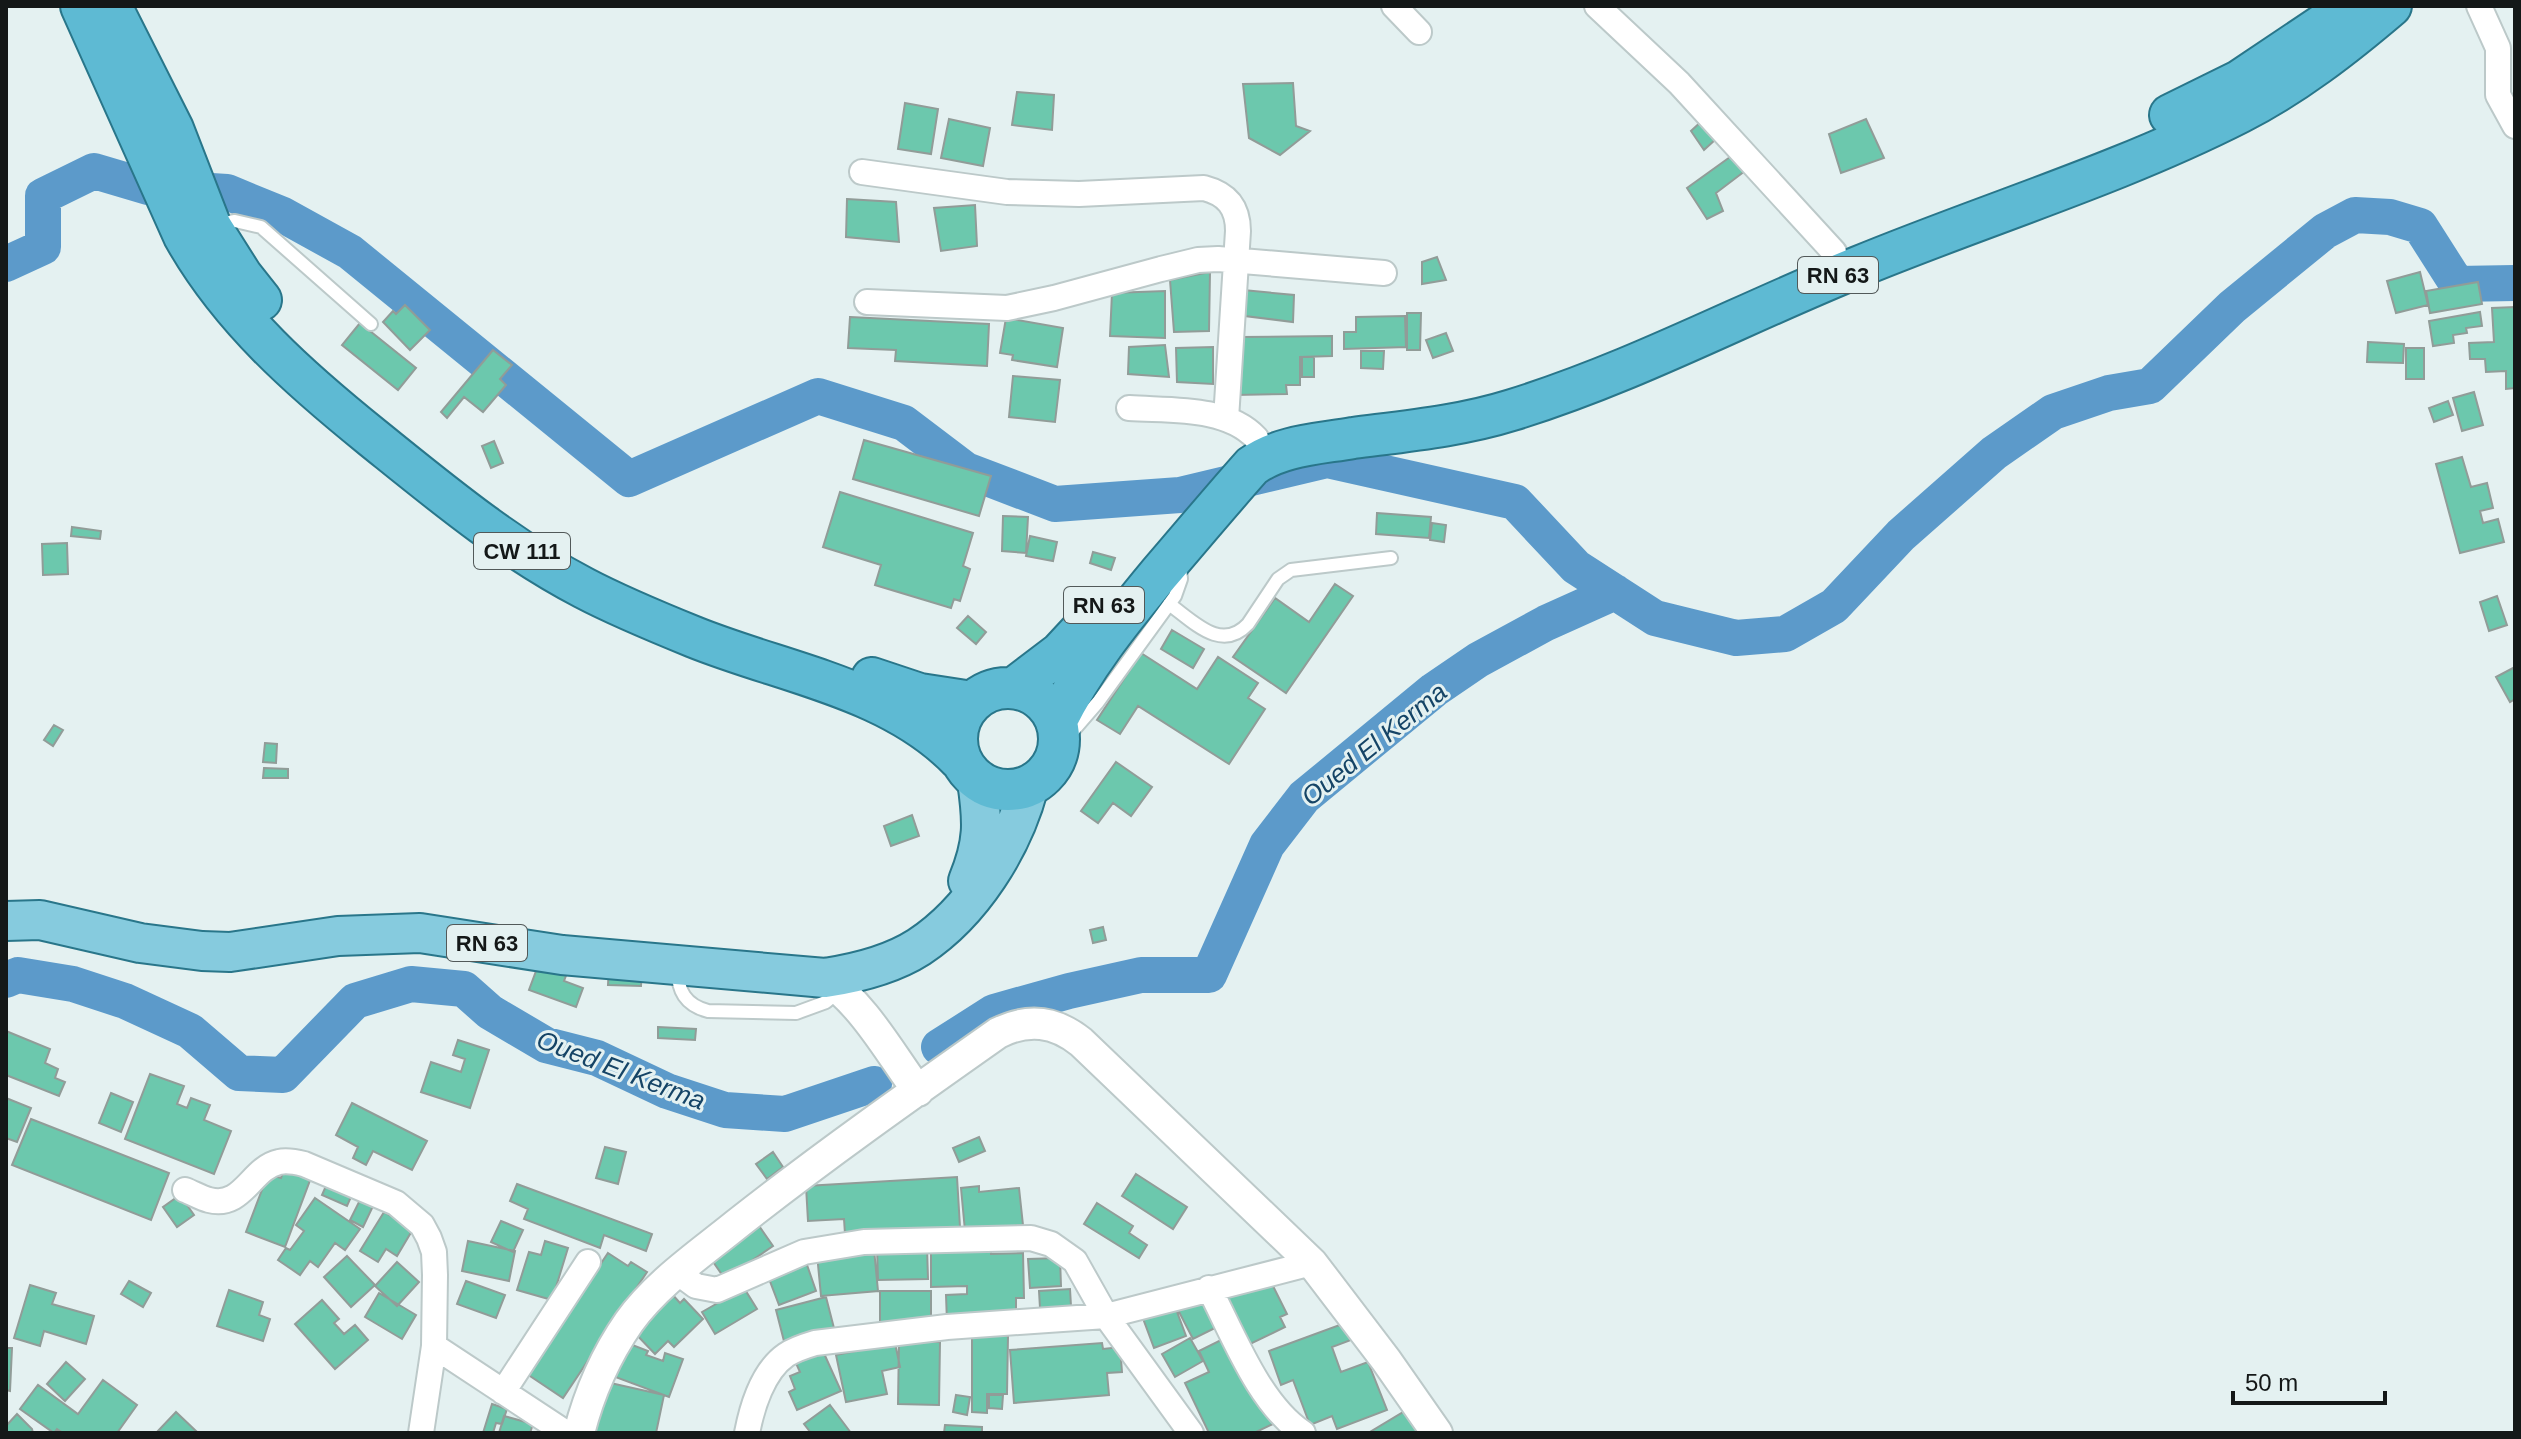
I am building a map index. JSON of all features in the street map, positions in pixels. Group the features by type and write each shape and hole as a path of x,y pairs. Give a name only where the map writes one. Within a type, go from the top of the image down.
{"highway":[{"name":"RN 63","path":"1057,735 1092,658 1186,529 1243,443 1301,425 1428,406 1487,393 1552,370 2173,114 2239,81 2351,6"},
{"name":"RN 63","path":"1243,443 1275,454 1306,446 1475,420 1594,381 1854,268 2147,154 2239,113 2303,75 2391,6"},
{"name":"CW 111","path":"90,7 157,132 196,217 262,302 316,360 448,470 550,542 618,579 695,613 903,689 937,698 972,702"},
{"name":"CW 111","path":"196,217 200,264 242,317 329,403 503,539 581,587 644,617 878,703 927,731 969,770"},
{"name":"RN 63","path":"1014,688 1060,653 1186,529"},
{"path":"1014,688 1040,699 1049,709 1057,735 1049,770 1029,786 1002,791 969,770 956,733 960,720 972,702 987,692 1014,688"}],"main road":[{"path":"954,917 982,838 969,770"},
{"path":"954,917 971,898 1010,838 1029,786"},
{"name":"RN 63","path":"6,921 40,920 140,943 230,952 338,936 420,933 562,955 833,983 919,947 954,917"}],"street":[{"path":"1394,6 1419,32"},
{"path":"1597,6 1679,83 1834,252"},
{"path":"2479,6 2498,48 2498,95 2515,126"},
{"path":"862,172 956,186 1045,193 1204,188 1226,198 1234,207 1238,219 1243,443 1184,412 1129,408"},
{"path":"867,302 1007,308 1198,260 1237,259 1384,273"},
{"path":"833,983 861,1013 918,1091"},
{"path":"579,1433 610,1352 630,1320 677,1272 794,1179 998,1033 1026,1023 1056,1026 1091,1050 1312,1263 1437,1433"},
{"path":"185,1190 210,1200 232,1198 268,1166 291,1161 396,1203 422,1225 434,1252 434,1346 421,1433"},
{"path":"677,1272 696,1286 717,1290 804,1252 842,1244 1031,1238 1051,1244 1075,1261 1106,1316 1191,1433"},
{"path":"503,1392 588,1262"},
{"path":"747,1433 764,1383 782,1357 815,1343 947,1327 1106,1316 1312,1263"},
{"path":"1209,1288 1265,1395 1282,1416 1303,1433"},
{"path":"434,1346 566,1433"}],"lane":[{"path":"196,217 261,227 371,324"},
{"path":"1057,735 1098,702 1178,591 1186,529"},
{"path":"1169,604 1207,632 1221,637 1229,636 1248,624 1278,579 1291,570 1391,558"}],"building":[{"path":"1293,83 1296,126 1310,131 1280,155 1249,138 1243,84"},
{"path":"1017,92 1054,95 1052,130 1012,125"},
{"path":"905,103 938,109 931,154 898,149"},
{"path":"949,119 990,128 983,166 941,158"},
{"path":"1704,119 1717,138 1704,150 1691,131"},
{"path":"1866,119 1884,158 1841,173 1829,134"},
{"path":"1737,152 1745,171 1716,193 1723,211 1707,219 1687,188"},
{"path":"847,199 896,202 899,242 846,237"},
{"path":"975,205 977,246 941,251 934,208"},
{"path":"1437,257 1446,280 1422,284 1422,262"},
{"path":"1210,272 1209,331 1174,332 1170,280"},
{"path":"2420,272 2428,305 2396,313 2387,281"},
{"path":"2478,282 2482,304 2430,313 2426,291"},
{"path":"1243,290 1294,295 1293,322 1245,316"},
{"path":"1165,291 1165,338 1110,336 1112,293"},
{"path":"405,305 430,330 410,350 383,322 393,311 396,314"},
{"path":"2515,307 2515,388 2506,389 2506,371 2486,372 2485,359 2470,359 2469,343 2494,342 2492,308"},
{"path":"2480,312 2482,326 2466,328 2467,333 2453,335 2454,343 2433,346 2429,321"},
{"path":"1407,313 1421,313 1420,350 1407,350"},
{"path":"1405,316 1406,347 1344,349 1344,332 1356,332 1356,317"},
{"path":"850,317 989,324 987,366 895,361 896,350 848,348"},
{"path":"1006,318 1063,328 1057,367 1012,360 1013,355 1000,353"},
{"path":"360,323 416,368 398,390 342,345"},
{"path":"1446,333 1453,351 1433,358 1426,340"},
{"path":"1332,336 1332,356 1300,357 1300,385 1286,385 1287,394 1235,395 1241,337"},
{"path":"2368,342 2404,344 2403,363 2367,362"},
{"path":"1165,345 1169,377 1128,374 1129,347"},
{"path":"1213,347 1213,384 1177,382 1176,348"},
{"path":"2406,348 2424,348 2424,379 2406,379"},
{"path":"493,350 512,365 500,379 506,385 483,412 464,397 447,418 441,412"},
{"path":"1361,351 1384,351 1383,369 1361,368"},
{"path":"1302,357 1314,357 1314,377 1302,377"},
{"path":"1013,376 1060,380 1055,422 1009,417"},
{"path":"2474,392 2483,425 2462,431 2453,398"},
{"path":"2448,401 2453,415 2434,422 2429,408"},
{"path":"864,440 991,476 979,516 853,479"},
{"path":"494,441 503,463 491,468 482,446"},
{"path":"2462,457 2471,487 2487,483 2493,508 2480,511 2483,523 2498,519 2504,542 2460,553 2436,464"},
{"path":"840,492 973,533 963,566 970,569 960,601 954,599 951,608 875,585 881,565 823,547"},
{"path":"1377,513 1431,517 1429,538 1376,534"},
{"path":"1003,516 1028,517 1026,553 1002,551"},
{"path":"1432,523 1446,525 1444,542 1430,540"},
{"path":"72,527 101,531 100,539 71,536"},
{"path":"1030,536 1057,542 1053,561 1026,556"},
{"path":"67,543 68,574 43,575 42,544"},
{"path":"1093,552 1115,558 1111,570 1090,563"},
{"path":"1335,584 1353,596 1286,693 1233,657 1275,598 1309,622"},
{"path":"2497,596 2507,625 2489,631 2480,602"},
{"path":"968,616 986,632 976,644 957,628"},
{"path":"1172,630 1204,649 1193,668 1161,649"},
{"path":"1141,653 1197,689 1218,657 1258,683 1248,698 1265,709 1229,764 1138,706 1120,734 1097,720"},
{"path":"2515,667 2515,699 2510,702 2496,677"},
{"path":"54,725 63,730 53,746 44,740"},
{"path":"265,743 277,744 276,763 263,762"},
{"path":"1116,762 1152,787 1131,816 1113,803 1098,823 1081,811"},
{"path":"264,768 288,769 288,778 263,778"},
{"path":"912,815 919,836 891,846 884,826"},
{"path":"1103,927 1106,940 1093,943 1090,930"},
{"path":"542,955 570,965 564,981 583,988 576,1007 529,990"},
{"path":"609,966 642,968 641,986 608,985"},
{"path":"658,1027 696,1029 695,1040 658,1038"},
{"path":"6,1031 50,1049 45,1063 58,1069 55,1078 65,1082 59,1096 6,1075"},
{"path":"458,1040 489,1050 470,1108 421,1092 431,1062 461,1072 465,1059 453,1055"},
{"path":"150,1074 184,1086 177,1104 187,1108 191,1098 210,1105 204,1120 231,1131 214,1174 125,1139"},
{"path":"111,1093 133,1102 121,1132 99,1123"},
{"path":"6,1098 31,1108 17,1142 6,1138"},
{"path":"352,1103 427,1141 412,1170 373,1151 366,1165 353,1158 358,1147 336,1135"},
{"path":"31,1119 169,1173 151,1220 12,1165"},
{"path":"979,1137 985,1151 959,1162 953,1148"},
{"path":"605,1147 626,1152 618,1184 596,1178"},
{"path":"773,1152 783,1167 767,1179 756,1164"},
{"path":"286,1165 312,1175 285,1247 246,1232 268,1174 281,1178"},
{"path":"1136,1174 1187,1207 1173,1229 1122,1196"},
{"path":"957,1177 960,1227 845,1234 844,1219 808,1221 806,1186"},
{"path":"329,1179 354,1190 347,1206 322,1195"},
{"path":"517,1184 652,1234 646,1251 604,1235 600,1248 524,1219 528,1209 510,1201"},
{"path":"979,1186 979,1192 1019,1188 1023,1225 965,1231 961,1188"},
{"path":"180,1195 194,1215 177,1227 163,1207"},
{"path":"315,1198 360,1229 345,1250 335,1243 318,1267 310,1261 300,1275 278,1260 304,1231 296,1225"},
{"path":"361,1198 374,1204 363,1227 350,1220"},
{"path":"1097,1203 1133,1226 1129,1233 1147,1245 1139,1258 1084,1224"},
{"path":"384,1212 413,1229 397,1256 386,1249 378,1262 360,1251"},
{"path":"501,1221 523,1230 513,1252 491,1242"},
{"path":"757,1223 773,1246 725,1279 709,1256"},
{"path":"468,1241 515,1251 509,1281 462,1271"},
{"path":"545,1241 568,1248 552,1300 517,1290 529,1252 541,1255"},
{"path":"927,1247 928,1279 878,1280 877,1248"},
{"path":"874,1249 878,1291 821,1296 817,1254"},
{"path":"991,1249 991,1254 1023,1253 1024,1298 1016,1298 1016,1310 998,1311 999,1320 947,1322 946,1295 967,1294 967,1286 931,1287 931,1250"},
{"path":"608,1253 628,1266 631,1262 647,1272 563,1398 527,1374"},
{"path":"347,1256 375,1285 351,1307 324,1277"},
{"path":"1060,1258 1061,1286 1030,1288 1028,1259"},
{"path":"397,1262 419,1282 397,1306 375,1286"},
{"path":"806,1262 816,1291 779,1305 768,1276"},
{"path":"1269,1278 1287,1314 1280,1317 1285,1327 1248,1345 1222,1293"},
{"path":"129,1281 151,1293 143,1307 121,1294"},
{"path":"466,1281 505,1295 496,1318 457,1304"},
{"path":"30,1285 56,1293 52,1304 94,1316 86,1344 44,1331 40,1346 14,1338"},
{"path":"744,1288 757,1309 715,1334 702,1312"},
{"path":"1070,1289 1071,1306 1040,1308 1039,1291"},
{"path":"229,1290 263,1302 259,1315 270,1319 263,1341 217,1326"},
{"path":"880,1291 931,1291 931,1326 880,1325"},
{"path":"379,1293 416,1315 402,1339 365,1317"},
{"path":"671,1293 680,1303 684,1299 703,1319 674,1347 668,1341 655,1354 632,1330"},
{"path":"1204,1295 1219,1326 1193,1339 1177,1308"},
{"path":"826,1297 835,1332 785,1345 776,1310"},
{"path":"322,1300 339,1319 334,1323 344,1334 355,1325 368,1340 335,1369 295,1324"},
{"path":"1173,1301 1186,1336 1154,1348 1141,1313"},
{"path":"1345,1323 1351,1340 1332,1347 1341,1372 1368,1362 1387,1410 1337,1429 1332,1416 1310,1425 1293,1380 1281,1385 1269,1351"},
{"path":"972,1336 1008,1336 1007,1394 987,1394 987,1413 972,1412"},
{"path":"1229,1336 1273,1424 1254,1433 1209,1433 1185,1383 1209,1372 1199,1351"},
{"path":"1190,1338 1203,1361 1175,1377 1162,1354"},
{"path":"622,1341 648,1351 646,1355 663,1361 665,1353 683,1359 669,1397 610,1375"},
{"path":"899,1342 940,1342 939,1405 898,1404"},
{"path":"895,1343 900,1367 882,1371 887,1394 846,1402 836,1355"},
{"path":"1102,1343 1103,1349 1120,1347 1122,1372 1107,1373 1109,1395 1014,1403 1010,1350"},
{"path":"6,1348 12,1348 10,1391 6,1390"},
{"path":"822,1349 841,1391 797,1410 789,1392 795,1389 790,1376 800,1372 795,1361"},
{"path":"66,1362 85,1379 65,1401 47,1384"},
{"path":"103,1380 137,1405 117,1433 63,1433 57,1429 54,1433 20,1409 38,1385 78,1414"},
{"path":"606,1382 664,1395 656,1433 594,1433"},
{"path":"956,1395 970,1397 967,1415 953,1412"},
{"path":"989,1395 1003,1395 1002,1409 989,1408"},
{"path":"492,1404 507,1409 502,1424 496,1423 493,1433 483,1433"},
{"path":"830,1405 851,1433 811,1433 804,1424"},
{"path":"1405,1411 1417,1432 1370,1432"},
{"path":"176,1412 197,1432 197,1433 156,1433"},
{"path":"17,1414 33,1433 6,1433 6,1426"},
{"path":"504,1416 533,1424 530,1433 499,1433"},
{"path":"945,1425 982,1427 982,1433 944,1433"}],"waterway":[{"path":"6,264 43,247 43,196 94,171 148,187 227,192 283,215 350,252 629,479 818,396 904,423 966,470 1055,504 1180,495 1327,460 1515,502 1576,567 1655,618 1736,638 1785,634 1834,606 1901,535 1994,453 2053,412 2109,393 2150,386 2232,307 2325,231 2355,215 2390,217 2420,226 2457,284 2515,283"},
{"name":"Oued El Kerma","path":"939,1047 994,1012 1069,991 1141,975 1209,975 1267,845 1304,797 1434,690 1478,660 1546,623 1615,592"},
{"name":"Oued El Kerma","path":"6,980 18,975 73,984 125,1001 190,1031 239,1073 283,1075 355,1001 411,984 464,989 490,1012 546,1045 597,1058 667,1091 725,1110 785,1114 874,1084"}]}
